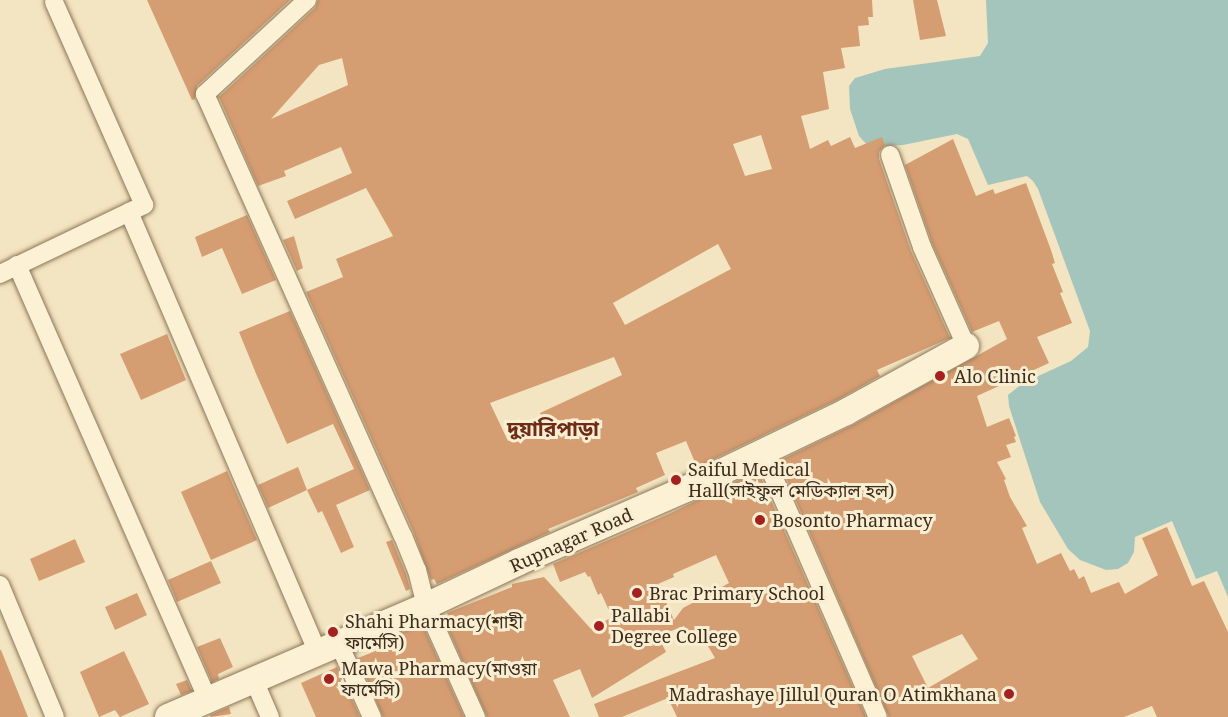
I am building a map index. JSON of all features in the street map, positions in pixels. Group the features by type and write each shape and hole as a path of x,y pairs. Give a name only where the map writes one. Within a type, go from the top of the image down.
{"street":[{"path":"307,0 205,94 403,536 417,570 426,606 476,717"},
{"path":"0,274 144,205 54,2"},
{"path":"890,155 922,248 966,346"},
{"path":"129,212 328,648 372,717"},
{"path":"17,265 208,700"},
{"name":"Rupnagar Road","path":"168,717 426,606 762,453 846,412 966,346"},
{"path":"762,453 878,717"},
{"path":"0,585 55,717"},
{"path":"254,680 270,717"}],"water":[{"path":"986,0 1228,0 1228,597 1217,571 1196,579 1172,521 1135,537 1134,552 1128,563 1118,569 1106,570 1080,560 1068,549 1040,502 1009,406 1008,395 1023,383 1071,361 1088,347 1090,331 1038,189 1033,181 1027,176 988,185 968,139 957,134 903,145 869,147 859,136 850,109 849,86 855,78 885,69 980,56 988,43"}],"building":[{"path":"147,0 290,0 197,86 195,99 192,100"},
{"path":"318,0 872,0 873,17 868,17 869,25 858,26 860,46 841,48 845,68 823,72 829,109 801,116 810,149 828,140 831,146 850,137 855,148 882,137 885,145 879,152 879,159 911,251 950,338 877,370 880,376 839,399 697,467 686,441 656,453 665,475 636,488 638,492 548,529 550,532 437,584 434,579 431,580 413,531 306,292 343,277 336,259 393,236 366,188 295,219 287,201 352,173 341,147 284,171 286,176 258,186 219,97 315,8","holes":["342,58 348,85 271,119 319,65","761,135 772,169 745,176 733,144","718,244 731,269 625,325 613,303","614,357 622,375 540,413 545,424 508,441 490,403"]},
{"path":"913,0 937,0 946,36 920,40"},
{"path":"953,139 976,196 993,189 995,194 1026,183 1051,250 1055,263 1052,264 1063,292 1060,293 1072,323 1037,337 1049,363 977,396 987,427 1009,418 1016,436 1014,437 1016,442 1006,445 1011,457 997,462 1006,479 1004,480 1010,497 1027,526 1022,528 1037,564 1061,553 1070,571 1074,569 1079,579 1084,576 1091,593 1119,582 1125,594 1158,575 1142,538 1167,527 1192,586 1204,581 1228,632 1228,717 1157,717 1152,706 1124,717 889,717 779,461 853,425 1007,339 999,321 972,332 932,243 905,165","holes":["962,634 978,659 928,688 912,656"]},
{"path":"247,215 276,280 242,294 222,248 202,257 195,237"},
{"path":"294,236 303,268 297,271 283,240"},
{"path":"290,311 370,490 336,505 354,547 341,553 322,511 318,513 307,490 354,469 333,424 287,444 239,332"},
{"path":"167,334 186,380 141,400 120,354"},
{"path":"298,467 307,490 268,508 258,485"},
{"path":"227,471 257,540 211,560 181,492"},
{"path":"758,471 866,717 677,717 668,698 622,717 599,717 594,704 715,658 699,631 690,637 684,626 658,636 666,652 592,698 580,669 553,680 570,717 487,717 443,617 448,615 447,613 512,587 512,584 544,577 591,629 612,617 601,593 598,595 590,576 588,577 585,572 560,582 553,564 671,513","holes":["716,555 729,583 683,608 674,620 658,584 674,577 673,574"]},
{"path":"75,539 85,562 39,581 30,559"},
{"path":"392,540 406,574 410,589 406,591 386,542"},
{"path":"211,561 221,583 177,602 168,580"},
{"path":"137,593 147,615 115,630 105,607"},
{"path":"422,624 464,717 383,717 358,658 378,650 375,644"},
{"path":"220,638 233,667 218,674 219,679 212,682 197,647"},
{"path":"1,650 28,717 0,717"},
{"path":"124,651 149,704 120,717 115,710 99,717 80,672"},
{"path":"337,667 360,717 316,717 301,683"},
{"path":"187,680 192,691 181,695 176,684"},
{"path":"229,707 231,714 211,717 210,715"}],"place":[{"name":"Alo Clinic","path":"940,376"},
{"name":"Saiful Medical Hall(সাইফুল মেডিক্যাল হল)","path":"676,480"},
{"name":"Bosonto Pharmacy","path":"760,520"},
{"name":"Brac Primary School","path":"637,593"},
{"name":"Pallabi Degree College","path":"599,626"},
{"name":"Shahi Pharmacy(শাহী ফার্মেসি)","path":"333,632"},
{"name":"Mawa Pharmacy(মাওয়া ফার্মেসি)","path":"329,679"},
{"name":"Madrashaye Jillul Quran O Atimkhana","path":"1009,694"}],"district":[{"name":"দুয়ারিপাড়া","path":"553,428"}]}
